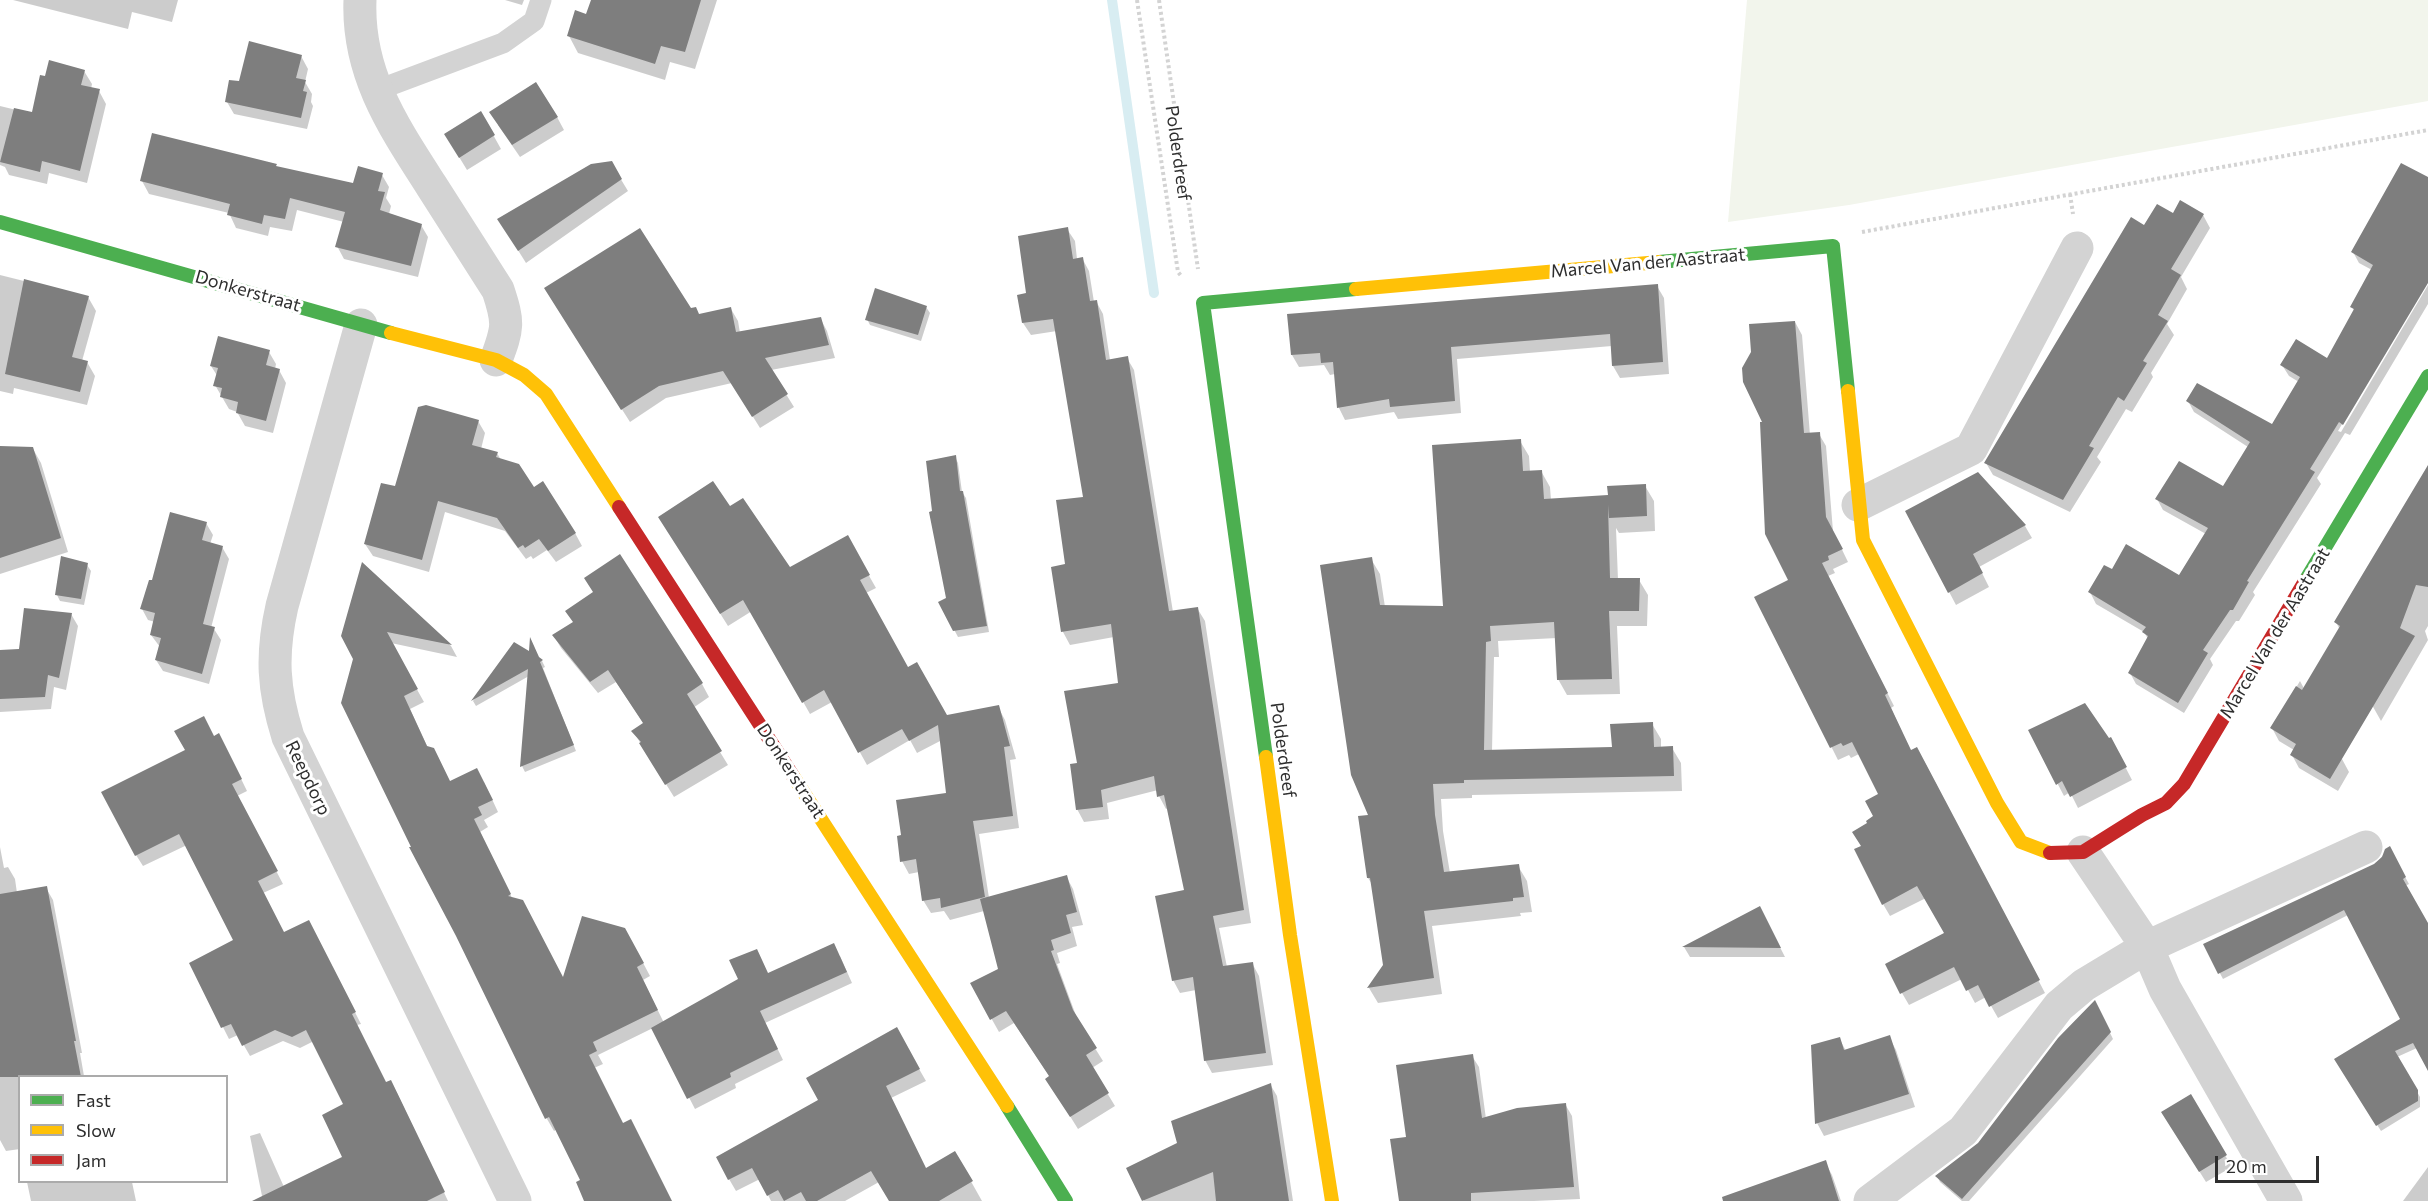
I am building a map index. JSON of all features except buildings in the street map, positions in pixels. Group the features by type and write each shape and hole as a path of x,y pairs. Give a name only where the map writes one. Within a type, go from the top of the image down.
{"street":[{"path":"360,0 359,20 366,61 375,91 394,127 498,290 508,321 496,360"},
{"name":"Donkerstraat","path":"0,222 360,325 496,360 524,375 539,387 563,418 1066,1201"},
{"path":"1833,246 1863,540 1997,803 2020,842 2049,853 2083,852 2147,947 2165,989 2286,1201"},
{"name":"Marcel Van der Aastraat","path":"1203,303 1833,246"},
{"path":"1858,505 1971,449 2077,248"},
{"name":"Polderdreef","path":"1203,303 1290,935 1332,1201"},
{"name":"Reepdorp","path":"360,325 277,627 274,675 278,705 288,737 515,1201"},
{"name":"Marcel Van der Aastraat","path":"2083,852 2142,815 2166,803 2184,784 2428,376"},
{"path":"1870,1201 1963,1131 2059,1006 2084,985 2147,947 2366,847"}],"lane":[{"path":"375,91 503,43 534,21 541,0"}],"path":[{"name":"Polderdreef","path":"1137,0 1178,272 1203,303"},
{"name":"Polderdreef","path":"1159,0 1203,303"},
{"path":"1833,246 1853,233 2428,130"}],"shaded area":[{"path":"1747,0 2428,0 2428,101 1849,205 1728,222"}],"waterway":[{"path":"1112,0 1154,293"}],"traffic: fast":[{"path":"0,222 391,333"},
{"path":"1659,262 1833,246 1848,391"},
{"path":"1266,757 1203,303 1356,289"},
{"path":"2305,581 2428,376"},
{"path":"1007,1106 1066,1201"}],"traffic: slow":[{"path":"1356,289 1659,262"},
{"path":"391,333 496,360 524,375 546,394 619,507"},
{"path":"1848,391 1863,540 1997,803 2021,842 2050,853"},
{"path":"1266,757 1290,935 1332,1201"},
{"path":"793,776 1007,1106"}],"traffic: jam":[{"path":"619,507 793,776"},
{"path":"2050,853 2083,852 2142,815 2166,803 2184,784 2305,581"}]}
